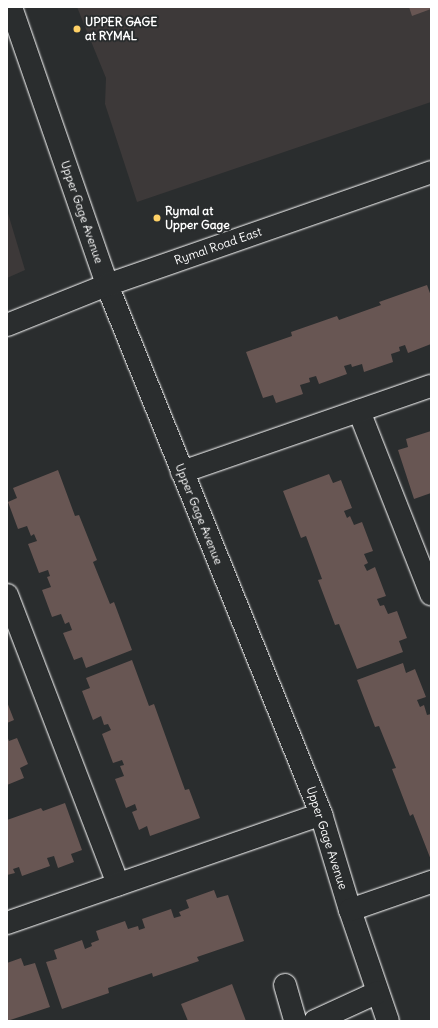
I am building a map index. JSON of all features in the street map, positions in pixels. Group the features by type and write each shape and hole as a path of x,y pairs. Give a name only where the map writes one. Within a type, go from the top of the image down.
{"street":[{"name":"Upper Gage Avenue","path":"11,7 107,285 321,814 350,910 388,1021"},
{"name":"Rymal Road East","path":"7,325 107,285 431,172"},
{"path":"182,472 431,386"},
{"path":"359,411 431,594"},
{"path":"7,595 118,884"},
{"path":"7,924 321,814"},
{"path":"350,910 431,882"},
{"path":"285,985 295,1021"},
{"path":"315,1021 378,992"}],"shaded area":[{"path":"77,7 431,7 431,102 137,202 105,104 106,78"},
{"path":"7,210 25,270 7,278"}],"building":[{"path":"409,7 431,7 431,9 412,16"},
{"path":"427,285 431,296 431,344 408,353 405,345 399,347 400,351 391,354 393,362 364,372 362,364 352,367 351,364 344,366 347,374 319,384 316,376 309,378 310,382 300,385 303,394 276,403 273,395 263,398 246,352 292,336 291,332 337,316 339,320 381,305 379,302"},
{"path":"431,431 431,493 414,499 398,450 408,447 406,439"},
{"path":"58,470 75,516 79,515 97,560 93,562 110,604 114,602 132,650 86,668 82,657 74,660 63,633 72,630 69,622 65,624 61,614 52,617 42,590 51,587 47,577 50,576 48,570 39,573 28,544 37,541 34,534 31,536 27,526 18,529 8,502 17,498 13,488"},
{"path":"329,474 333,483 341,480 352,508 344,511 347,518 350,516 354,525 362,522 373,551 364,554 368,563 364,565 367,571 375,567 386,596 377,599 380,606 384,605 388,614 397,611 407,638 399,641 403,652 357,669 339,624 335,625 318,580 322,579 306,536 301,538 283,491"},
{"path":"132,660 149,706 154,704 185,790 189,789 200,818 150,836 147,826 139,830 132,812 137,810 135,804 126,808 115,779 124,776 120,766 124,765 122,760 113,763 102,734 111,730 108,724 104,725 101,716 93,720 82,691 90,688 86,678"},
{"path":"403,663 406,673 415,669 426,697 417,700 420,707 424,705 427,715 431,714 431,860 413,814 410,816 392,769 396,768 379,726 375,727 357,680"},
{"path":"7,702 14,720 7,723"},
{"path":"7,736 9,741 17,738 28,764 20,768 24,778 7,785"},
{"path":"65,803 82,850 71,854 74,862 58,868 54,856 47,858 50,866 22,876 19,867 13,869 15,873 7,875 7,820 41,808 43,811"},
{"path":"214,890 217,898 228,895 244,941 197,957 199,961 153,977 152,973 108,988 109,993 62,1009 46,962 57,959 54,950 82,940 85,949 92,946 91,943 99,940 96,931 125,921 128,929 138,926 139,930 145,928 142,919 171,909 174,918 181,916 179,912 189,908 186,900"},
{"path":"21,958 24,966 35,963 50,1007 7,1021 7,963"},
{"path":"232,984 246,1021 188,1021 181,1004"}],"place":[{"name":"UPPER GAGE at RYMAL","path":"77,29"},
{"name":"Rymal at Upper Gage","path":"157,218"}]}
